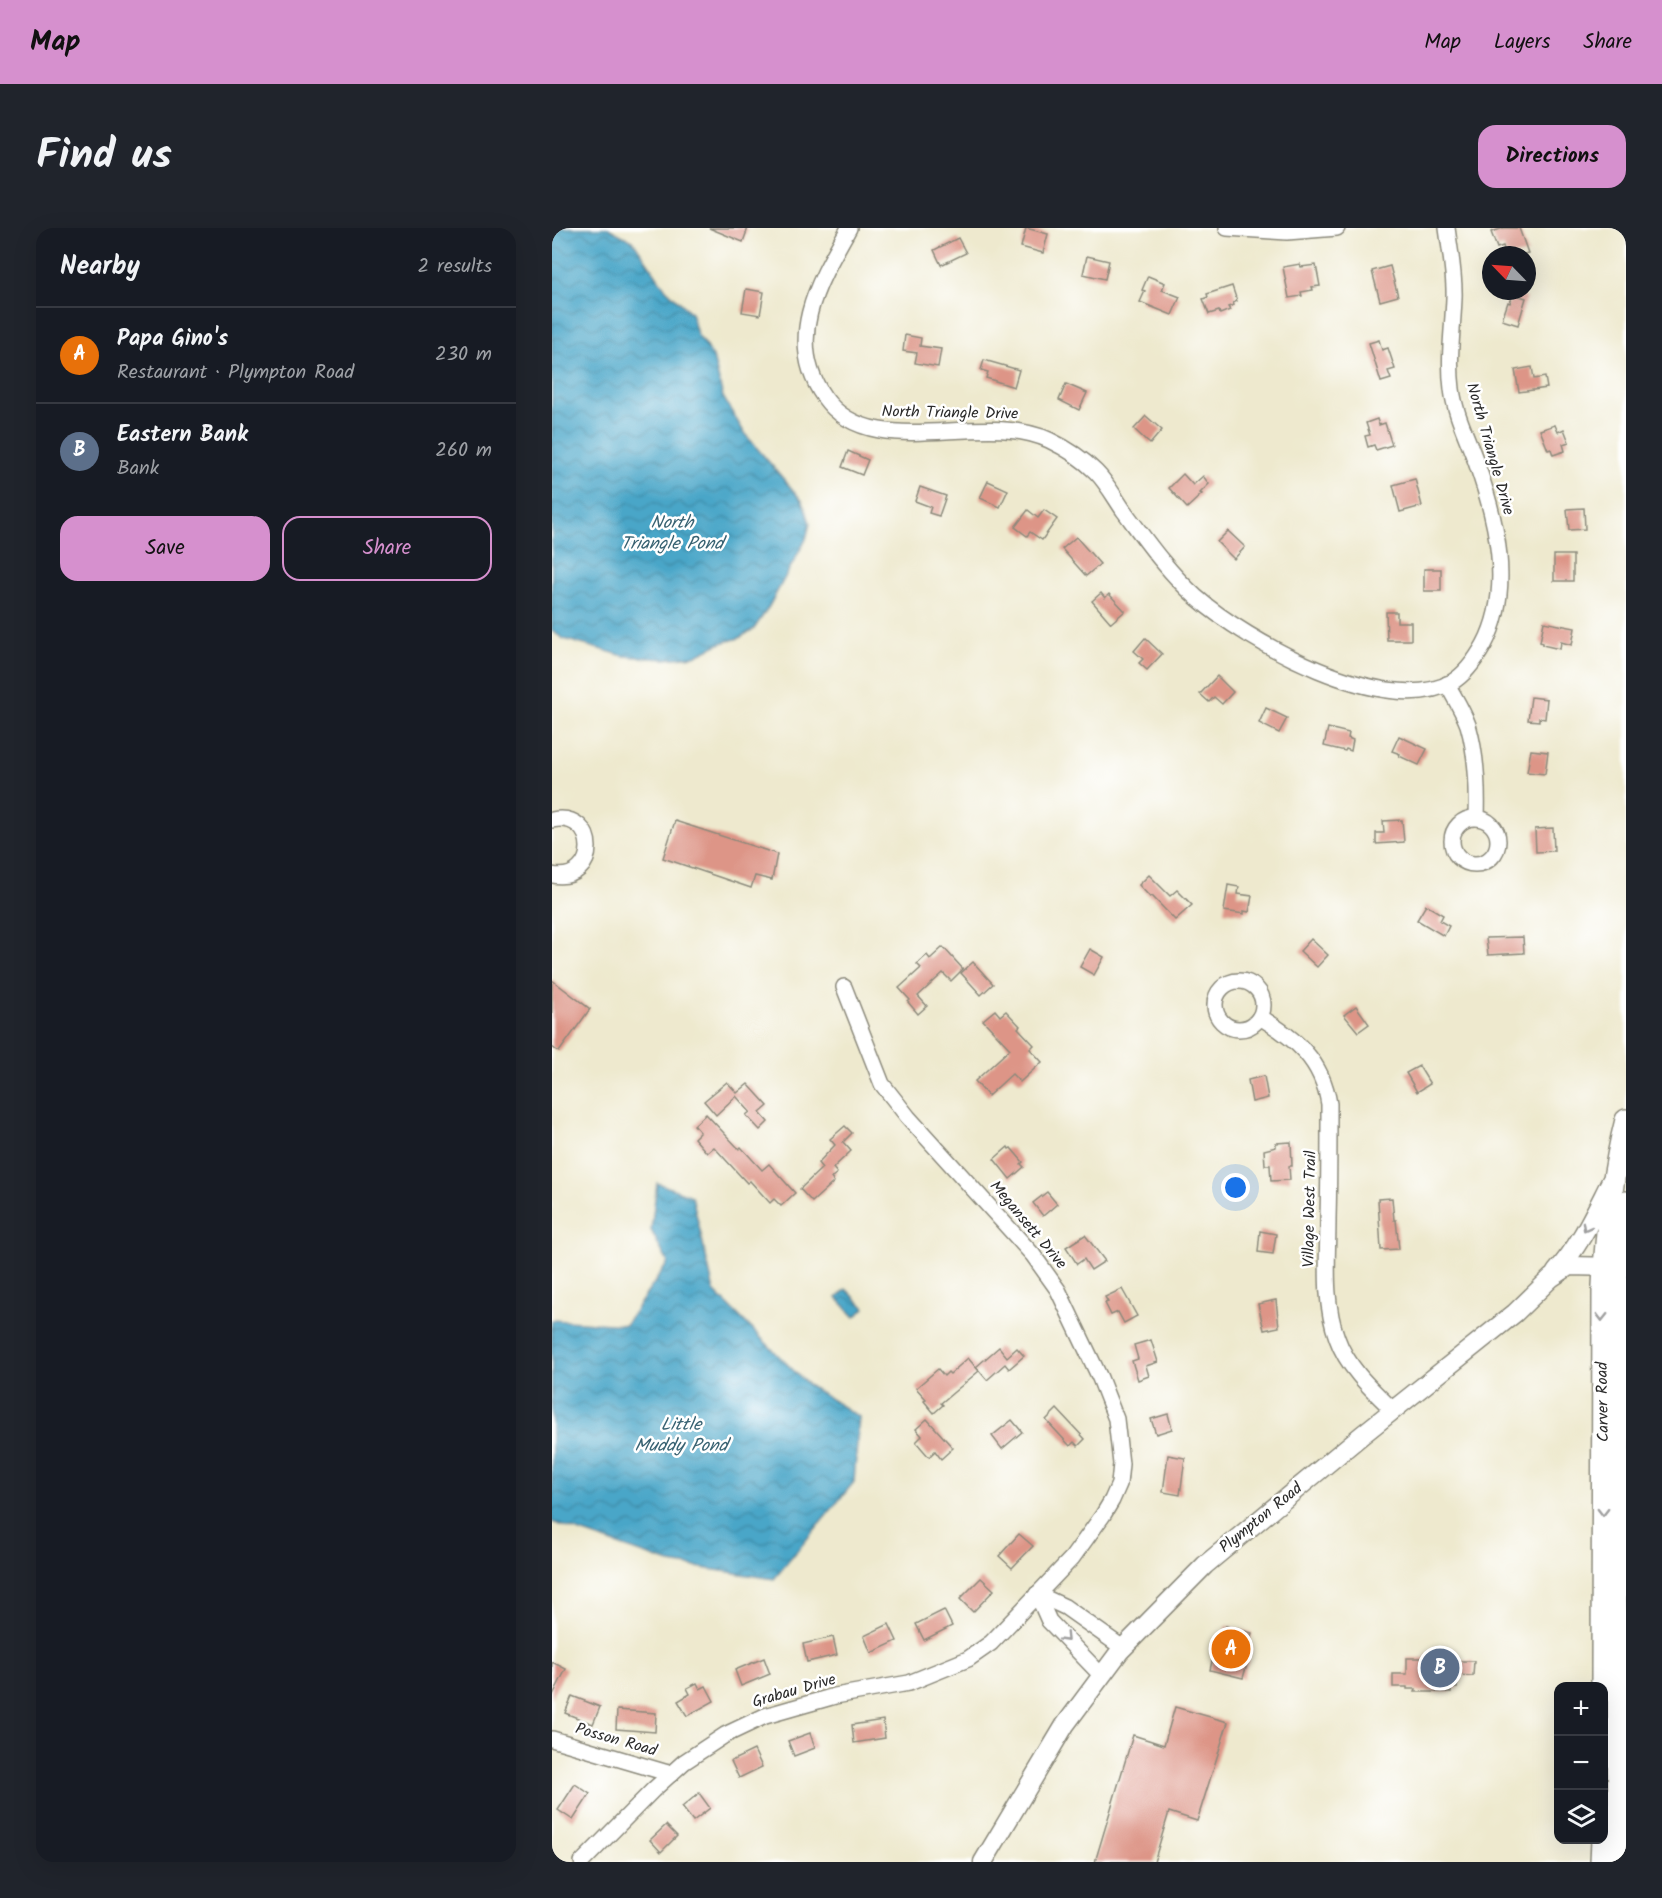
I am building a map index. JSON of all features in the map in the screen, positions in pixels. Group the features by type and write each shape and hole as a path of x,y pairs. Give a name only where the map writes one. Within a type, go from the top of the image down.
{"highway":[{"name":"Carver Road","path":"1602,1682 1620,1345 1610,1267 1614,1175 1626,1120"},
{"name":"Carver Road","path":"1610,1267 1620,1236 1626,1202"},
{"name":"Carver Road","path":"1616,1455 1618,1566 1621,1601 1619,1862"},
{"path":"1601,1862 1602,1844"}],"main road":[{"path":"1551,1278 1565,1262 1614,1175"},
{"name":"Plympton Road","path":"983,1862 1065,1725 1123,1648 1219,1552 1392,1410 1515,1314 1551,1278 1569,1266 1610,1267"}],"street":[{"name":"North Triangle Drive","path":"849,228 820,285 806,330 805,344 810,367 822,394 835,409 854,422 880,431 1011,429 1051,441 1075,455 1095,471 1154,552 1173,574 1211,609 1244,631 1307,666 1360,683 1398,691 1418,691 1447,684 1466,671 1485,643 1496,612 1500,575 1490,509 1477,464 1454,402 1450,353 1454,294 1447,228"},
{"path":"1227,228 1287,232 1337,228"},
{"path":"1447,684 1467,724 1476,762 1478,792 1476,817"},
{"path":"552,820 564,819 580,826 589,847 586,859 580,868 564,876 552,875"},
{"name":"Megansett Drive","path":"844,987 882,1084 908,1117 1047,1273 1058,1290 1100,1378 1116,1419 1121,1464 1119,1484 1112,1500 1072,1558 1037,1594"},
{"name":"Village West Trail","path":"1260,1017 1299,1045 1315,1065 1326,1089 1329,1104 1327,1274 1333,1326 1342,1349 1355,1369 1367,1385 1392,1410"},
{"path":"1037,1594 1065,1607 1123,1648"},
{"path":"1037,1594 1049,1621 1102,1677"},
{"name":"Grabau Drive","path":"582,1862 670,1774 684,1762 726,1735 765,1716 835,1696 909,1683 968,1659 991,1643 1037,1594"},
{"name":"Posson Road","path":"552,1739 670,1774"}],"water":[{"name":"North Triangle Pond","path":"552,228 608,228 633,241 665,288 691,313 697,334 713,357 723,397 745,434 803,502 810,523 806,539 754,629 739,638 721,643 694,656 665,659 624,656 564,639 552,631"},
{"name":"Little Muddy Pond","path":"657,1183 692,1196 714,1291 808,1385 859,1417 854,1482 774,1579 670,1563 552,1522 552,1320 625,1325 668,1263 651,1230"},
{"path":"846,1289 865,1308 855,1317 837,1298"}],"building":[{"path":"709,228 748,228 743,242"},
{"path":"1026,228 1048,234 1043,253 1021,247"},
{"path":"1504,228 1519,228 1525,246 1496,246 1491,232"},
{"path":"958,238 966,253 941,265 934,250"},
{"path":"1087,256 1109,261 1105,279 1083,274"},
{"path":"1300,264 1301,267 1316,265 1320,286 1301,292 1302,296 1289,298 1283,267"},
{"path":"1390,266 1398,296 1380,301 1372,271"},
{"path":"1148,276 1165,283 1162,290 1180,297 1172,315 1140,302"},
{"path":"1232,286 1237,301 1228,307 1230,310 1220,314 1219,311 1209,314 1203,299 1208,297 1207,294"},
{"path":"746,289 764,292 760,315 742,312"},
{"path":"1511,300 1525,300 1518,325 1502,320 1508,302 1510,303"},
{"path":"905,335 921,338 920,346 941,349 938,367 915,363 917,353 903,351"},
{"path":"1379,340 1382,350 1388,348 1395,369 1388,371 1391,379 1381,382 1369,343"},
{"path":"984,360 1019,370 1014,387 986,378 988,372 981,370"},
{"path":"1532,367 1534,379 1545,377 1547,388 1519,392 1515,370"},
{"path":"1066,384 1087,393 1079,410 1059,400"},
{"path":"1146,416 1162,430 1150,444 1134,429"},
{"path":"1377,419 1379,425 1385,423 1392,445 1376,450 1374,445 1368,447 1365,436 1370,435 1366,423"},
{"path":"1555,425 1558,432 1564,429 1569,442 1563,444 1565,451 1553,455 1551,449 1548,450 1540,430"},
{"path":"848,451 868,460 862,475 842,467"},
{"path":"1183,474 1193,485 1203,476 1209,484 1187,508 1169,488"},
{"path":"1415,479 1422,506 1400,512 1393,485"},
{"path":"988,481 1008,490 1000,507 980,498"},
{"path":"920,487 946,496 939,516 929,513 931,507 915,501"},
{"path":"1584,508 1585,529 1569,530 1567,509"},
{"path":"1028,510 1038,518 1044,510 1057,519 1042,540 1030,532 1027,536 1015,527"},
{"path":"1228,531 1245,547 1234,559 1217,542"},
{"path":"1076,537 1100,564 1086,576 1062,549"},
{"path":"1554,555 1573,555 1573,581 1554,581"},
{"path":"1424,569 1441,569 1441,591 1424,591"},
{"path":"1101,593 1105,598 1109,594 1125,611 1111,623 1092,601"},
{"path":"1386,612 1397,612 1397,622 1411,622 1411,640 1387,640"},
{"path":"1544,622 1575,628 1572,645 1561,642 1560,649 1542,645 1540,642"},
{"path":"1145,638 1162,654 1147,670 1139,663 1143,659 1134,651"},
{"path":"1217,676 1233,692 1222,704 1214,697 1209,702 1200,694"},
{"path":"1531,697 1547,699 1545,719 1528,720"},
{"path":"1266,708 1287,718 1279,733 1259,723"},
{"path":"1328,728 1349,733 1348,738 1353,740 1351,751 1324,746"},
{"path":"1399,736 1427,749 1419,765 1392,751"},
{"path":"1531,750 1548,752 1545,774 1527,772"},
{"path":"1402,820 1404,842 1376,844 1376,833 1384,833 1383,821"},
{"path":"675,821 777,854 772,880 755,876 751,888 663,858"},
{"path":"1553,828 1554,851 1536,852 1535,829"},
{"path":"1149,875 1170,896 1177,890 1192,905 1175,920 1139,885"},
{"path":"1228,885 1239,887 1238,894 1252,896 1249,912 1244,911 1244,914 1224,911"},
{"path":"1426,905 1443,915 1440,921 1449,926 1444,936 1417,920"},
{"path":"1523,937 1524,953 1488,955 1486,938"},
{"path":"1311,939 1328,955 1317,967 1300,951"},
{"path":"943,947 963,969 951,981 943,973 918,996 927,1006 918,1014 908,1002 910,1000 899,988 921,968 917,964 927,955 930,959"},
{"path":"1090,949 1104,957 1094,975 1080,967"},
{"path":"973,962 993,984 981,995 961,973"},
{"path":"552,980 590,1009 559,1052 552,1047"},
{"path":"1356,1006 1369,1024 1358,1032 1344,1015"},
{"path":"995,1010 1000,1016 1006,1011 1020,1026 1018,1028 1034,1045 1030,1049 1042,1062 1020,1082 1012,1074 988,1096 975,1081 1010,1049 983,1020"},
{"path":"1419,1066 1430,1084 1417,1092 1406,1073"},
{"path":"1264,1076 1268,1098 1252,1102 1248,1080"},
{"path":"727,1082 737,1093 748,1084 768,1106 760,1113 768,1122 760,1130 746,1115 750,1112 736,1096 716,1115 704,1101"},
{"path":"706,1114 762,1170 769,1164 795,1193 781,1206 774,1199 770,1203 750,1181 747,1183 714,1147 707,1153 694,1138 700,1132 694,1125"},
{"path":"845,1126 852,1133 843,1142 851,1151 833,1168 837,1173 831,1178 834,1182 812,1202 800,1189 822,1168 818,1163 835,1145 830,1139"},
{"path":"1291,1142 1290,1180 1271,1181 1270,1165 1265,1165 1264,1150 1276,1147 1276,1143"},
{"path":"1008,1147 1023,1162 1021,1164 1024,1167 1010,1179 994,1159"},
{"path":"1047,1192 1057,1204 1043,1216 1033,1203"},
{"path":"1392,1198 1399,1249 1381,1250 1378,1199"},
{"path":"1260,1231 1276,1234 1273,1254 1258,1252"},
{"path":"1085,1235 1105,1261 1091,1270 1084,1259 1077,1264 1066,1247"},
{"path":"1122,1289 1137,1316 1124,1323 1118,1312 1111,1315 1105,1303 1108,1302 1105,1297"},
{"path":"1276,1300 1279,1327 1264,1330 1258,1304"},
{"path":"1151,1340 1158,1362 1146,1366 1149,1376 1138,1380 1132,1361 1138,1359 1134,1345"},
{"path":"999,1347 1007,1357 1017,1348 1024,1356 1009,1369 1005,1364 987,1380 976,1367"},
{"path":"968,1358 979,1371 941,1403 943,1405 934,1413 916,1388 938,1369 944,1376 948,1372 950,1374"},
{"path":"1057,1409 1085,1439 1078,1446 1074,1442 1070,1446 1046,1420"},
{"path":"1168,1414 1172,1429 1156,1434 1151,1419"},
{"path":"927,1419 953,1448 941,1459 935,1451 929,1457 916,1442 922,1436 916,1429"},
{"path":"1012,1420 1022,1432 1002,1449 992,1436"},
{"path":"1168,1455 1185,1458 1180,1495 1163,1492"},
{"path":"1019,1534 1033,1546 1012,1568 999,1556"},
{"path":"981,1578 994,1590 973,1612 960,1599"},
{"path":"944,1610 952,1626 924,1640 916,1624"},
{"path":"889,1624 897,1641 871,1653 864,1636"},
{"path":"1226,1626 1252,1633 1247,1653 1250,1654 1243,1678 1210,1670 1216,1644 1221,1646"},
{"path":"833,1637 837,1655 807,1662 803,1644"},
{"path":"1425,1655 1458,1658 1458,1661 1474,1661 1473,1676 1457,1675 1457,1688 1451,1688 1451,1692 1415,1692 1416,1689 1393,1687 1393,1674 1407,1674 1407,1658 1426,1658"},
{"path":"764,1658 770,1674 741,1686 735,1670"},
{"path":"552,1662 566,1669 552,1697"},
{"path":"697,1683 700,1689 706,1686 714,1701 687,1716 678,1701 690,1694 687,1688"},
{"path":"572,1696 600,1707 593,1724 565,1713"},
{"path":"1175,1707 1228,1722 1197,1821 1169,1812 1154,1862 1095,1862 1133,1735 1164,1745"},
{"path":"617,1710 656,1713 655,1732 616,1729"},
{"path":"883,1720 885,1738 854,1743 852,1725"},
{"path":"810,1733 815,1748 794,1756 788,1741"},
{"path":"754,1750 762,1767 739,1778 731,1761"},
{"path":"575,1784 590,1794 573,1820 558,1810"},
{"path":"699,1793 710,1808 693,1821 682,1807"},
{"path":"666,1825 677,1836 661,1852 650,1840"}],"place":[{"name":"Papa Gino's","path":"1231,1649"},
{"name":"Eastern Bank","path":"1440,1668"}]}
